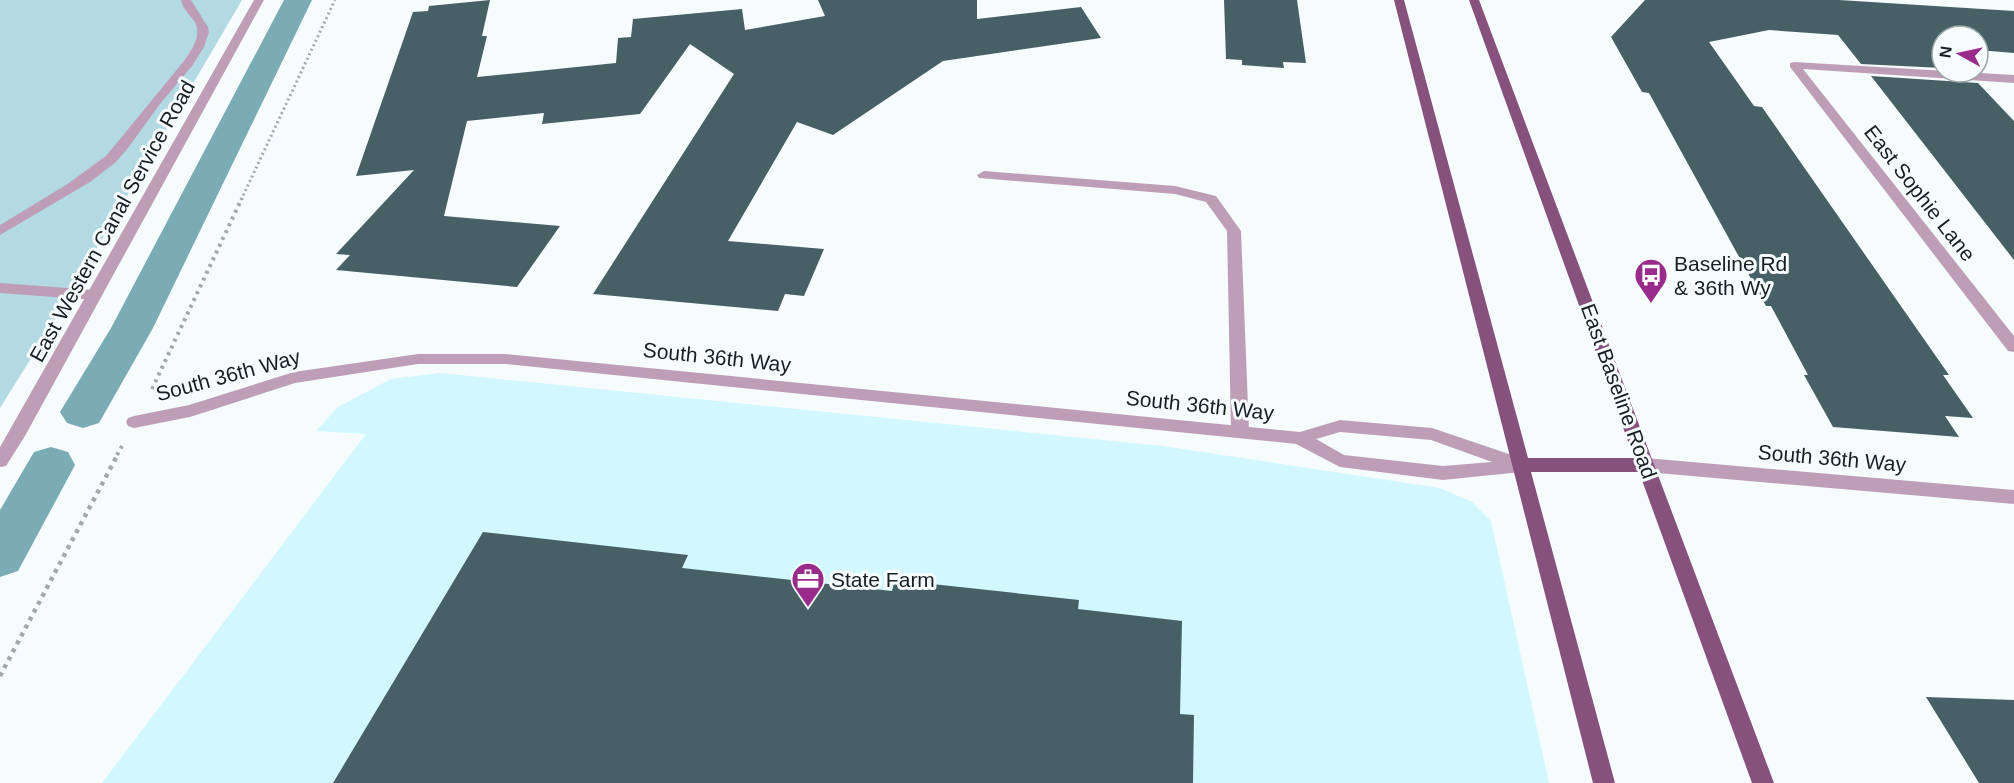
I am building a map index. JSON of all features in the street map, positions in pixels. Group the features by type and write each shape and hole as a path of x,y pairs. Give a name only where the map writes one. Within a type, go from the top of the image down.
{"main road":[{"path":"1399,0 1604,783"},
{"name":"East Baseline Road","path":"1474,0 1763,783"},
{"path":"1521,465 1646,465"}],"street":[{"path":"0,231 91,174 111,158 136,130 182,72 203,38 202,23 197,15 188,8 186,0"},
{"name":"East Western Canal Service Road","path":"0,461 259,0"},
{"name":"East Sophie Lane","path":"2014,79 1794,65 2014,347"},
{"path":"984,175 1175,190 1211,199 1234,231 1240,432"},
{"path":"0,288 94,295"},
{"name":"South 36th Way","path":"135,422 190,411 294,378 418,360 506,359 1300,438 1340,426 1432,434 1521,465"},
{"name":"South 36th Way","path":"1300,438 1340,461 1443,473 1521,465"},
{"name":"South 36th Way","path":"1646,465 2014,497"}],"path":[{"path":"0,676 135,422 335,0"}],"shaded area":[{"path":"0,0 242,0 50,328 0,408"},
{"path":"440,373 1163,446 1440,488 1472,502 1491,521 1549,783 102,783 366,434 316,431 338,407 391,379"}],"building":[{"path":"490,0 482,36 487,36 477,77 616,63 618,38 631,37 633,19 742,9 745,30 825,16 818,0 977,0 977,19 1081,7 1101,38 943,61 833,135 797,122 728,241 824,249 804,296 785,294 778,311 593,294 734,74 690,44 640,114 542,124 544,113 467,121 444,216 560,226 517,287 336,270 350,255 336,254 414,170 356,176 413,12 428,11 429,6"},
{"path":"1224,0 1297,0 1306,63 1283,62 1284,68 1242,65 1242,60 1226,59"},
{"path":"1645,0 1839,0 2014,11 2014,53 1990,51 1990,24 1930,24 1930,67 1861,64 1838,35 1769,30 1709,42 1754,106 1762,107 1949,375 1943,375 1973,418 1945,416 1959,437 1833,427 1804,375 1808,375 1771,306 1766,306 1649,93 1642,92 1611,37"},
{"path":"1871,76 1930,80 1930,84 1979,84 2014,121 2014,260"},
{"path":"483,532 688,555 682,568 892,591 895,580 1079,600 1078,609 1182,621 1180,714 1194,715 1193,783 333,783"},
{"path":"1926,697 2014,700 2014,783 1979,783"}],"waterway":[{"path":"83,412 132,328 298,0"},
{"path":"0,556 51,465"}],"place":[{"name":"Baseline Rd & 36th Wy","path":"1651,304"},
{"name":"State Farm","path":"808,608"}]}
